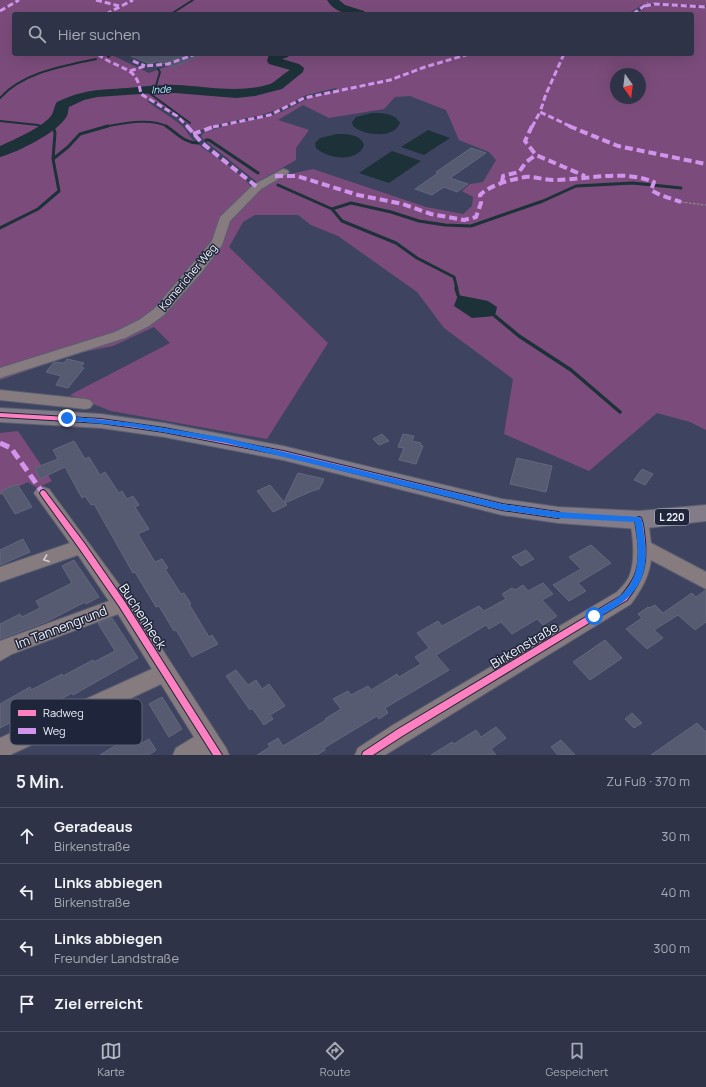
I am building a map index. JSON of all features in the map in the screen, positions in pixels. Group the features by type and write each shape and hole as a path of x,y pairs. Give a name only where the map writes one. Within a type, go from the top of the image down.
{"main road":[{"name":"L 220","path":"0,415 101,421 164,430 288,455 502,507 565,516 639,520 706,513"}],"street":[{"name":"Komericher Weg","path":"0,373 120,335 144,323 159,312 196,270 218,242 224,220 257,187 282,172"},
{"path":"0,396 85,404"},
{"name":"Buchenheck","path":"43,493 122,604 213,747"},
{"name":"Birkenstraße","path":"366,755 401,732 624,598 635,585 641,568 642,547 639,520"},
{"path":"0,575 82,546"},
{"path":"642,547 706,581"},
{"name":"Im Tannengrund","path":"0,652 5,648 122,604"},
{"path":"108,699 166,672"},
{"path":"0,749 10,744"},
{"path":"184,755 213,747"}],"path":[{"path":"681,202 706,205"}],"shaded area":[{"path":"0,0 706,0 706,6 643,4 631,12 12,12 12,56 114,56 149,73 195,56 694,56 694,12 638,12 648,6 656,5 706,7 706,430 690,422 657,413 589,471 504,434 513,379 444,328 417,292 338,236 311,225 298,215 255,215 243,222 229,247 328,343 267,439 111,411 70,395 170,343 154,327 113,346 55,358 32,369 0,380","holes":["336,88 338,90 311,97 284,111 270,116 231,124 203,133 201,137 257,182 296,160 296,148 309,130 278,120 303,105 329,118 384,109 395,97 410,96 446,110 459,140 489,152 496,160 483,182 470,184 462,191 473,197 472,206 463,214 426,207 313,169 277,177 263,187 252,188 246,180 232,168 194,141 178,122 147,101 152,99 185,121 195,132 220,124 261,115 287,106 303,96"]},
{"path":"18,431 52,481 37,488 28,482 0,495 0,433"}],"water":[{"path":"372,113 392,115 400,123 391,132 385,134 364,132 353,126 352,122 356,117"},
{"path":"428,130 450,138 424,155 401,147"},
{"path":"337,134 349,135 360,139 364,145 361,151 356,155 349,157 334,157 321,152 316,148 315,143 320,138"},
{"path":"392,151 421,161 389,183 359,173"},
{"path":"458,295 488,301 497,307 495,316 472,318 454,306"}],"building":[{"path":"131,56 199,56 173,67 157,61 150,64"},
{"path":"471,148 486,153 450,178 468,184 457,192 444,187 432,195 415,189 438,173 436,172"},
{"path":"67,359 84,363 81,367 84,368 68,388 56,385 61,376 46,372 54,362 64,363"},
{"path":"382,434 389,441 379,445 373,439"},
{"path":"403,434 414,436 412,441 421,443 420,445 423,446 416,464 399,460 404,448 398,447"},
{"path":"74,441 85,459 89,457 100,475 105,472 119,493 122,491 127,499 133,496 139,505 135,507 149,529 138,534 155,562 162,559 168,568 165,569 181,594 184,593 209,637 212,635 218,644 192,657 176,630 174,631 159,606 156,607 135,572 133,573 94,504 91,505 85,496 82,498 65,467 40,479 35,468 58,459 53,450"},
{"path":"517,458 552,466 546,492 510,484"},
{"path":"642,469 653,474 645,485 634,480"},
{"path":"298,473 324,479 319,489 285,503 287,505 273,512 257,491 270,485 284,502"},
{"path":"17,484 32,507 15,514 1,491"},
{"path":"23,539 30,552 0,565 0,550"},
{"path":"591,545 611,563 578,583 586,591 569,601 553,585 581,569 569,557"},
{"path":"526,550 534,559 521,566 512,557"},
{"path":"74,560 99,597 86,604 85,602 46,622 0,639 0,624 20,614 22,617 40,608 36,601 72,583 62,566"},
{"path":"543,583 553,594 542,600 557,616 543,625 537,619 512,634 501,622 489,629 486,625 436,655 449,670 385,708 388,713 379,719 377,716 324,748 325,750 317,755 257,755 270,747 268,744 278,738 283,746 326,720 325,719 341,709 333,699 348,691 351,695 368,686 371,690 397,674 399,677 421,664 415,657 429,648 417,633 438,621 442,626 479,606 484,611 506,599 502,594 512,588 515,590 523,585 528,591"},
{"path":"706,590 706,622 695,630 678,615 654,630 663,638 647,649 626,629 642,618 638,614 648,607 649,608 655,605 663,613 692,593 696,597"},
{"path":"112,618 138,658 73,695 72,693 61,699 10,699 10,723 0,728 0,704 30,687 31,690 62,674 63,676 93,660 94,662 115,651 98,623"},
{"path":"605,640 622,658 590,680 573,662"},
{"path":"236,670 248,685 256,680 262,689 269,684 285,706 270,715 273,719 264,725 252,708 250,710 226,676"},
{"path":"162,697 182,729 169,737 149,704"},
{"path":"632,713 642,723 634,728 625,719"},
{"path":"697,723 706,732 706,755 651,755"},
{"path":"496,727 506,738 491,749 496,755 431,755 452,742 454,744 476,730 481,737"},
{"path":"149,739 156,750 149,755 100,755 116,745 142,745 142,743"},
{"path":"561,740 575,755 558,755 551,747"}],"waterway":[{"path":"174,12 193,0"},
{"name":"Inde","path":"333,0 341,8 354,12"},
{"name":"Inde","path":"0,152 22,142 52,124 60,115 62,105 79,97 97,93 155,89 175,89 236,94 255,92 277,86 283,80 296,72 297,68 274,61 274,57 277,56"},
{"path":"0,98 9,89 32,76 45,71 96,59"},
{"path":"155,89 160,72 158,69"},
{"path":"145,90 190,123"},
{"path":"0,121 38,125 41,127"},
{"path":"107,126 136,122 153,122 167,126"},
{"path":"53,126 55,133 53,159"},
{"path":"53,159 68,147 80,134 107,126"},
{"path":"167,126 185,139 193,143 198,143"},
{"path":"206,140 209,140 258,173"},
{"path":"0,228 38,209 59,191 53,159"},
{"path":"332,209 351,203 391,212 419,221 445,225 471,226 543,201 576,186 633,183 681,188"},
{"path":"278,185 332,209"},
{"path":"332,209 342,221 396,243 417,258 454,277 457,289"},
{"path":"456,288 458,295"},
{"path":"495,316 519,336 571,370 620,412"}],"marked path":[{"path":"0,11 19,0"},
{"path":"96,0 119,6"},
{"path":"110,12 133,0"},
{"path":"636,12 648,3"},
{"path":"645,6 654,4 706,7"},
{"path":"100,56 103,59 132,73 137,79 141,94 177,116 202,143 257,187"},
{"path":"130,71 145,66 168,64 190,56"},
{"path":"193,134 220,125 270,115 304,98 314,95 390,80 425,67 462,56"},
{"path":"563,56 546,94 540,112 581,132 618,146 706,164"},
{"path":"133,61 145,66"},
{"path":"540,112 525,141 536,155 585,176"},
{"path":"502,182 503,176 519,172 526,162 536,155"},
{"path":"275,176 297,176 358,195 403,204 431,214 464,220 476,217 481,203 480,195 487,189 501,183 528,177 538,177 547,180 562,180 604,176 633,176 645,178 654,182 651,190 660,195 681,202"},
{"path":"0,443 11,448 43,493"}],"cycle path":[{"path":"0,415 101,421 164,430 283,453 502,507 558,515"},
{"path":"43,493 122,604 218,755"},
{"path":"366,755 401,732 624,598 638,578 642,562 639,520"}],"route":[{"path":"67,418 133,425 226,441 502,507 558,515 639,520 642,542 641,568 635,585 624,598 594,616"}]}
